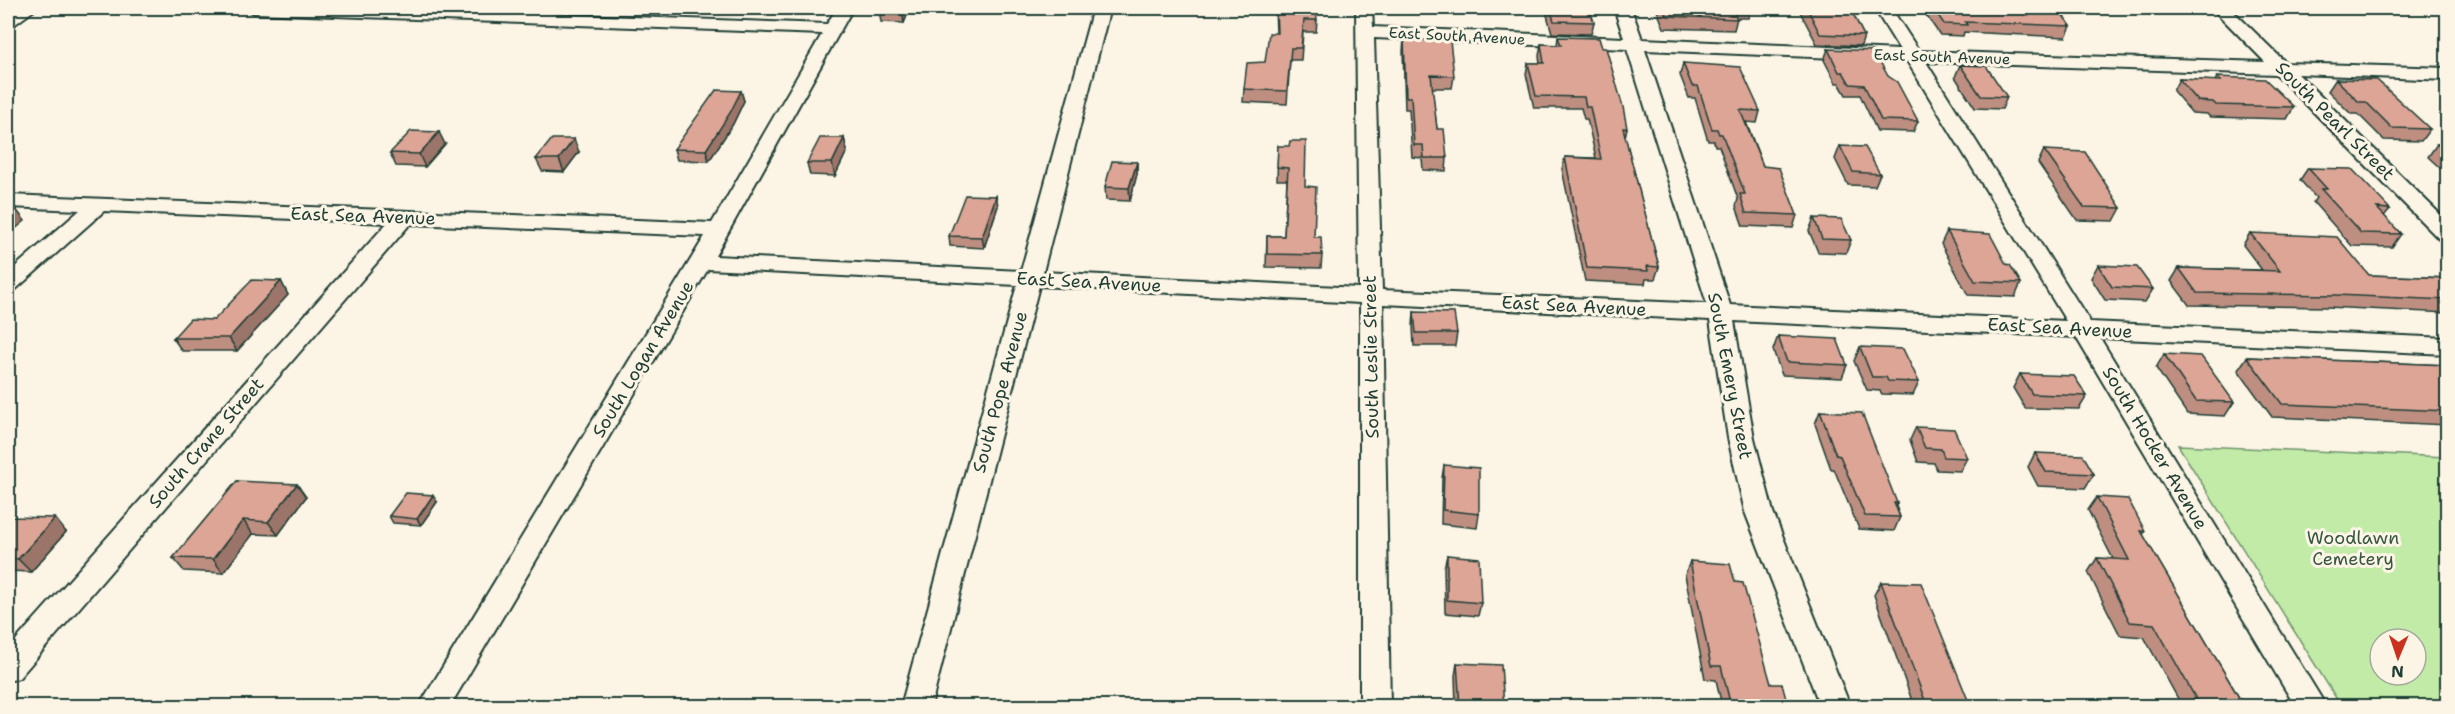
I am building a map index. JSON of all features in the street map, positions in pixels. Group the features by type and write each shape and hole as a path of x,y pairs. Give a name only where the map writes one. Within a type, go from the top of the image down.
{"street":[{"path":"8,21 28,8"},
{"path":"254,8 833,29"},
{"name":"South Logan Avenue","path":"434,706 701,262 845,8"},
{"name":"South Pope Avenue","path":"915,706 1102,8"},
{"name":"South Leslie Street","path":"1364,8 1371,296 1375,706"},
{"name":"South Emery Street","path":"1623,8 1721,313 1741,438 1759,512 1835,706"},
{"name":"South Hocker Avenue","path":"1883,8 2083,329 2311,706"},
{"name":"South Pearl Street","path":"2221,8 2448,235"},
{"name":"East South Avenue","path":"1365,32 1913,56 2448,74"},
{"name":"East Sea Avenue","path":"8,201 719,230"},
{"path":"8,284 97,206"},
{"name":"South Crane Street","path":"8,669 404,217"},
{"name":"East Sea Avenue","path":"701,262 1721,313 2448,346"}],"green space":[{"name":"Woodlawn Cemetery","path":"2178,445 2447,457 2447,706 2341,706"}],"building":[{"path":"881,8 903,8 902,11 879,10"},
{"path":"1276,8 1316,8 1317,20 1304,20 1301,48 1291,48 1287,91 1244,89 1247,63 1265,62 1269,33 1277,33"},
{"path":"1550,8 1589,8 1594,22 1554,21"},
{"path":"1663,8 1732,8 1737,19 1667,16"},
{"path":"1807,8 1850,8 1864,36 1820,34"},
{"path":"1933,8 2057,8 2071,26 1965,22 1967,25 1944,24"},
{"path":"1558,37 1599,38 1602,48 1606,48 1623,107 1627,128 1623,128 1659,267 1647,266 1648,271 1587,268 1565,157 1601,159 1590,107 1586,107 1584,97 1536,96 1528,63 1544,63 1541,44 1561,45"},
{"path":"1404,39 1450,41 1454,76 1431,75 1437,129 1444,129 1447,158 1424,158 1423,145 1414,145 1411,97 1406,97"},
{"path":"1828,49 1874,51 1888,76 1897,82 1918,121 1881,120 1864,85 1850,84 1843,72 1839,72"},
{"path":"1683,63 1740,67 1760,111 1740,110 1763,166 1779,168 1797,215 1746,213 1740,194 1745,194 1722,134 1719,134 1717,129 1712,129 1698,86 1692,86"},
{"path":"1960,65 1986,66 2007,97 1981,96"},
{"path":"2217,77 2265,79 2294,107 2216,105 2213,102 2198,101 2179,79 2221,81"},
{"path":"2336,79 2377,80 2430,129 2392,128 2366,102 2359,102"},
{"path":"716,90 741,91 706,150 674,149"},
{"path":"411,131 439,132 419,154 390,153"},
{"path":"820,138 844,138 832,163 807,163"},
{"path":"552,139 574,139 559,159 536,159"},
{"path":"1290,141 1306,141 1305,186 1316,187 1314,237 1321,237 1322,255 1267,254 1267,236 1284,236 1288,168 1277,167 1278,146 1289,146"},
{"path":"2437,144 2448,145 2448,154"},
{"path":"1840,146 1865,147 1880,174 1853,172"},
{"path":"2044,150 2085,152 2121,208 2084,207"},
{"path":"1112,161 1137,162 1129,188 1105,187"},
{"path":"2308,168 2352,169 2390,209 2377,208 2401,234 2361,233 2321,189 2327,189"},
{"path":"965,195 996,196 982,237 949,236"},
{"path":"8,208 15,208 8,215"},
{"path":"1814,218 1841,219 1851,240 1822,239"},
{"path":"1947,231 1990,234 2006,264 2010,265 2021,283 1975,281"},
{"path":"2250,233 2337,237 2369,275 2448,278 2448,300 2336,295 2197,293 2179,268 2280,271"},
{"path":"2098,265 2137,267 2153,289 2112,287"},
{"path":"252,280 281,281 229,338 173,338 190,319 214,320"},
{"path":"1414,312 1454,313 1457,333 1416,333"},
{"path":"1778,336 1837,339 1847,365 1787,362"},
{"path":"1860,347 1903,349 1919,382 1888,381 1886,377 1872,377"},
{"path":"2164,354 2201,356 2234,402 2196,401"},
{"path":"2247,357 2448,365 2448,411 2282,404"},
{"path":"2020,374 2074,376 2087,396 2032,394"},
{"path":"1820,411 1862,413 1897,503 1894,503 1900,517 1865,516 1840,456 1836,455"},
{"path":"1916,427 1954,429 1967,458 1944,457 1941,449 1925,448"},
{"path":"2035,453 2083,455 2094,474 2046,472"},
{"path":"1444,465 1479,468 1479,514 1443,510"},
{"path":"237,481 297,484 268,522 243,520 213,559 173,558"},
{"path":"406,493 433,495 417,519 389,516"},
{"path":"2097,497 2128,499 2145,531 2141,531 2244,706 2200,706 2154,624 2130,622 2097,558 2129,560"},
{"path":"8,517 55,518 18,559 8,558"},
{"path":"1447,555 1479,558 1481,603 1447,600"},
{"path":"1690,561 1730,564 1735,582 1743,583 1771,684 1782,684 1788,706 1731,706 1721,666 1711,666"},
{"path":"1881,582 1921,583 1968,700 1979,700 1981,706 1927,706"},
{"path":"1457,663 1501,665 1504,706 1460,706"}]}
